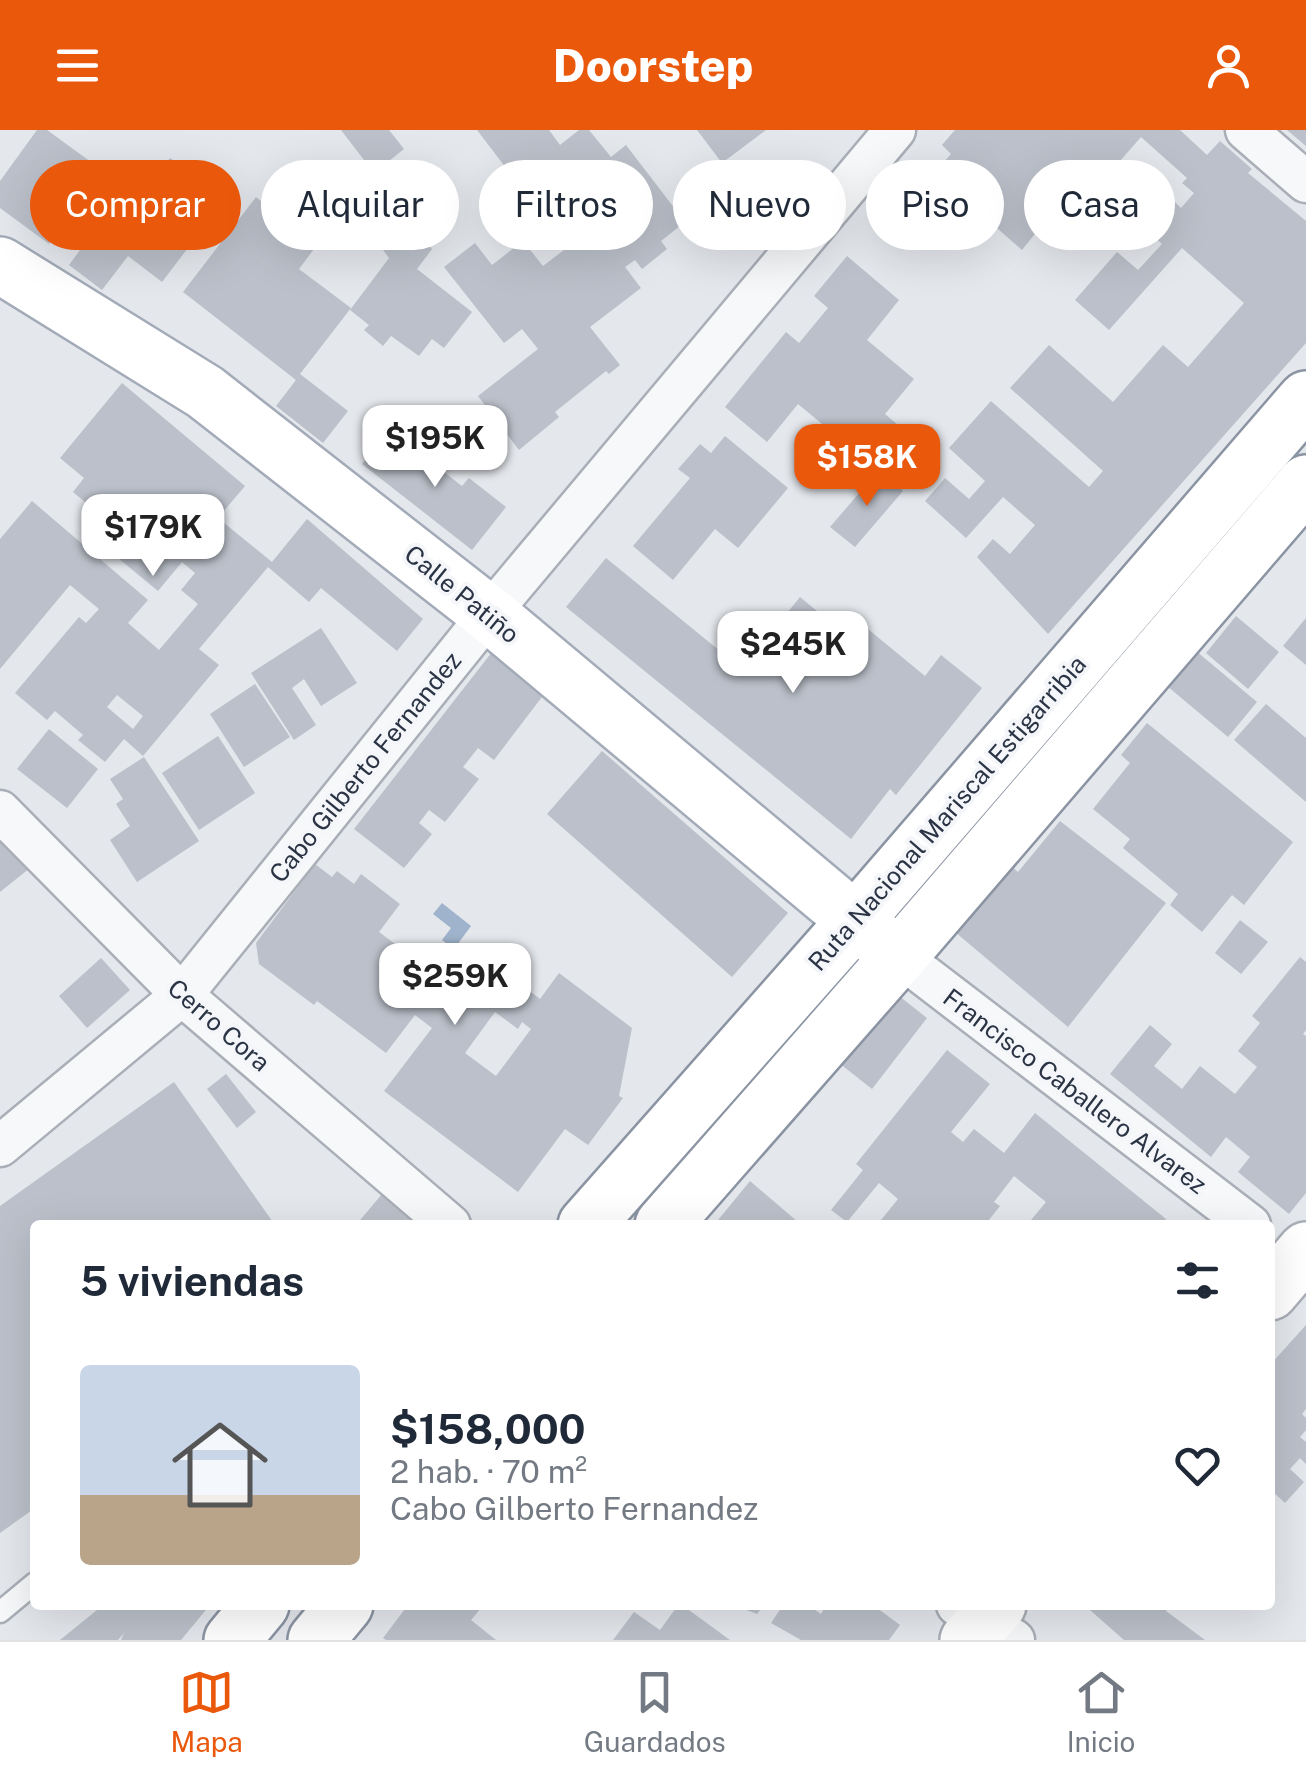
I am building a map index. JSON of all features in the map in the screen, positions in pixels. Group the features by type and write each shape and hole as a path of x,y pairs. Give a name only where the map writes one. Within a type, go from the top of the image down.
{"main road":[{"name":"Calle Patiño","path":"0,264 205,392 489,614 854,922 900,956"},
{"name":"Ruta Nacional Mariscal Estigarribia","path":"590,1220 1306,399"},
{"path":"667,1220 1306,483"},
{"path":"232,1640 258,1610"},
{"path":"316,1640 341,1610"}],"street":[{"name":"Cabo Gilberto Fernandez","path":"0,1146 182,996 489,614 895,130"},
{"path":"1246,130 1306,182"},
{"name":"Cerro Cora","path":"0,811 182,996 444,1220"},
{"name":"Francisco Caballero Alvarez","path":"900,956 1243,1220"}],"lane":[{"path":"0,1612 30,1587"}],"water":[{"path":"442,903 471,926 454,949 442,940 451,928 433,914"}],"building":[{"path":"37,130 47,130 88,160 30,160 30,230 0,208 0,181"},
{"path":"341,130 389,130 404,149 390,160 364,160"},
{"path":"477,130 549,130 560,145 579,130 589,130 611,157 626,145 637,160 500,160"},
{"path":"697,130 766,130 726,160 720,160"},
{"path":"955,130 1180,130 1207,155 1220,141 1252,169 1248,173 1306,221 1306,343 1048,634 977,557 993,539 1010,554 1035,525 1003,497 966,538 925,501 945,478 969,499 985,481 949,448 991,401 1089,487 1103,471 1010,388 1049,345 1113,402 1163,345 1188,367 1244,303 1182,248 1109,330 1075,300 1117,252 1138,270 1156,250 1175,250 1175,202 1181,208 1194,193 1182,183 1187,178 1175,167 1175,160 1167,160 1141,137 1121,160 1024,160 1022,250 1004,234 1004,160 946,160 951,154 942,145"},
{"path":"1287,130 1306,130 1306,146"},
{"path":"653,180 673,206 673,232 661,241 667,249 642,269 635,260 625,267 641,288 590,327 620,365 609,374 606,371 555,412 559,417 519,450 478,396 538,349 522,329 504,343 444,267 475,243 492,265 511,250 530,250 543,266 564,250 653,250"},
{"path":"256,197 261,201 261,250 313,250 299,269 351,308 300,374 348,411 323,443 276,406 296,380 183,292 215,250 241,250 241,217"},
{"path":"80,250 186,250 162,282 128,256 102,290 69,265"},
{"path":"383,250 431,250 417,269 472,312 444,348 432,339 419,356 391,336 383,346 364,330 369,325 350,310 389,258"},
{"path":"847,256 899,300 867,340 914,379 885,414 904,430 874,467 798,404 767,442 725,407 786,332 799,343 828,308 814,296"},
{"path":"122,383 245,486 218,518 272,562 307,519 423,619 397,651 321,588 309,602 268,567 199,649 219,665 143,756 124,739 105,762 78,740 83,735 55,711 47,720 15,693 79,617 86,623 99,609 70,585 0,669 0,539 32,501 148,600 128,623 159,650 198,604 181,590 195,573 182,562 158,591 95,539 109,522 73,492 84,478 60,458","holes":["117,695 143,716 133,729 107,707"]},
{"path":"390,430 462,486 469,478 506,507 472,550 362,464"},
{"path":"725,436 788,488 738,548 715,529 673,580 633,546 690,478 678,469 700,444 711,453"},
{"path":"879,470 903,491 855,547 830,527"},
{"path":"606,558 742,669 800,597 852,640 863,625 925,676 941,655 982,688 896,795 890,789 851,839 566,607"},
{"path":"1236,616 1279,652 1248,689 1206,653"},
{"path":"1306,618 1306,665 1283,646"},
{"path":"321,628 357,683 321,706 304,679 292,688 316,725 294,740 251,673"},
{"path":"1196,651 1257,702 1228,737 1167,686"},
{"path":"492,652 545,693 494,760 478,748 463,767 479,779 445,822 429,810 419,823 432,834 404,868 354,829"},
{"path":"255,684 290,737 244,767 210,714"},
{"path":"1266,704 1306,738 1306,802 1234,740"},
{"path":"1147,723 1293,842 1244,905 1232,895 1202,932 1170,905 1178,894 1123,848 1130,839 1093,809 1130,763 1121,755"},
{"path":"49,729 98,769 67,808 17,769"},
{"path":"218,736 255,793 199,830 162,773"},
{"path":"602,751 788,913 732,977 547,814"},
{"path":"144,757 199,841 137,882 110,840 130,826 116,804 123,799 110,779"},
{"path":"1060,821 1166,903 1068,1027 955,932 1010,865 1018,872"},
{"path":"0,831 30,868 0,892"},
{"path":"315,864 332,877 337,871 354,884 361,874 400,904 379,932 442,979 468,944 540,999 559,973 632,1028 619,1096 623,1098 588,1145 565,1129 518,1192 384,1091 432,1028 415,1015 386,1053 259,964 256,943","holes":["495,1012 518,1029 522,1022 531,1029 496,1076 465,1053"]},
{"path":"1240,920 1268,942 1241,974 1215,953"},
{"path":"1300,957 1306,962 1306,1193 1289,1214 1238,1172 1250,1157 1226,1137 1211,1157 1110,1074 1150,1025 1172,1044 1154,1066 1182,1089 1200,1066 1235,1094 1257,1067 1238,1051 1260,1023 1252,1016"},
{"path":"101,958 130,990 87,1028 59,996"},
{"path":"894,992 927,1018 872,1089 839,1063"},
{"path":"947,1050 990,1084 951,1132 963,1142 974,1129 1004,1153 1035,1113 1166,1219 1031,1220 1046,1202 1014,1176 994,1202 1000,1206 989,1220 881,1220 898,1199 879,1183 849,1220 844,1220 831,1210 863,1170 856,1164"},
{"path":"226,1074 256,1112 237,1128 207,1089"},
{"path":"174,1082 271,1220 30,1220 30,1512 0,1533 0,1206"},
{"path":"750,1181 796,1220 718,1220"},
{"path":"382,1194 414,1220 360,1220"},
{"path":"1306,1325 1306,1409 1302,1414 1306,1430 1300,1437 1306,1442 1306,1464 1300,1458 1290,1469 1304,1482 1285,1503 1275,1494 1275,1359"},
{"path":"97,1610 206,1610 181,1640 121,1640 124,1633 118,1640 60,1640"},
{"path":"404,1610 479,1610 471,1620 496,1640 386,1640 383,1638"},
{"path":"674,1610 689,1610 730,1640 613,1640 634,1612 660,1630"},
{"path":"780,1610 815,1610 821,1614 823,1610 880,1610 900,1625 889,1640 801,1640 771,1623"},
{"path":"1090,1610 1166,1610 1205,1640 1124,1640"}]}
